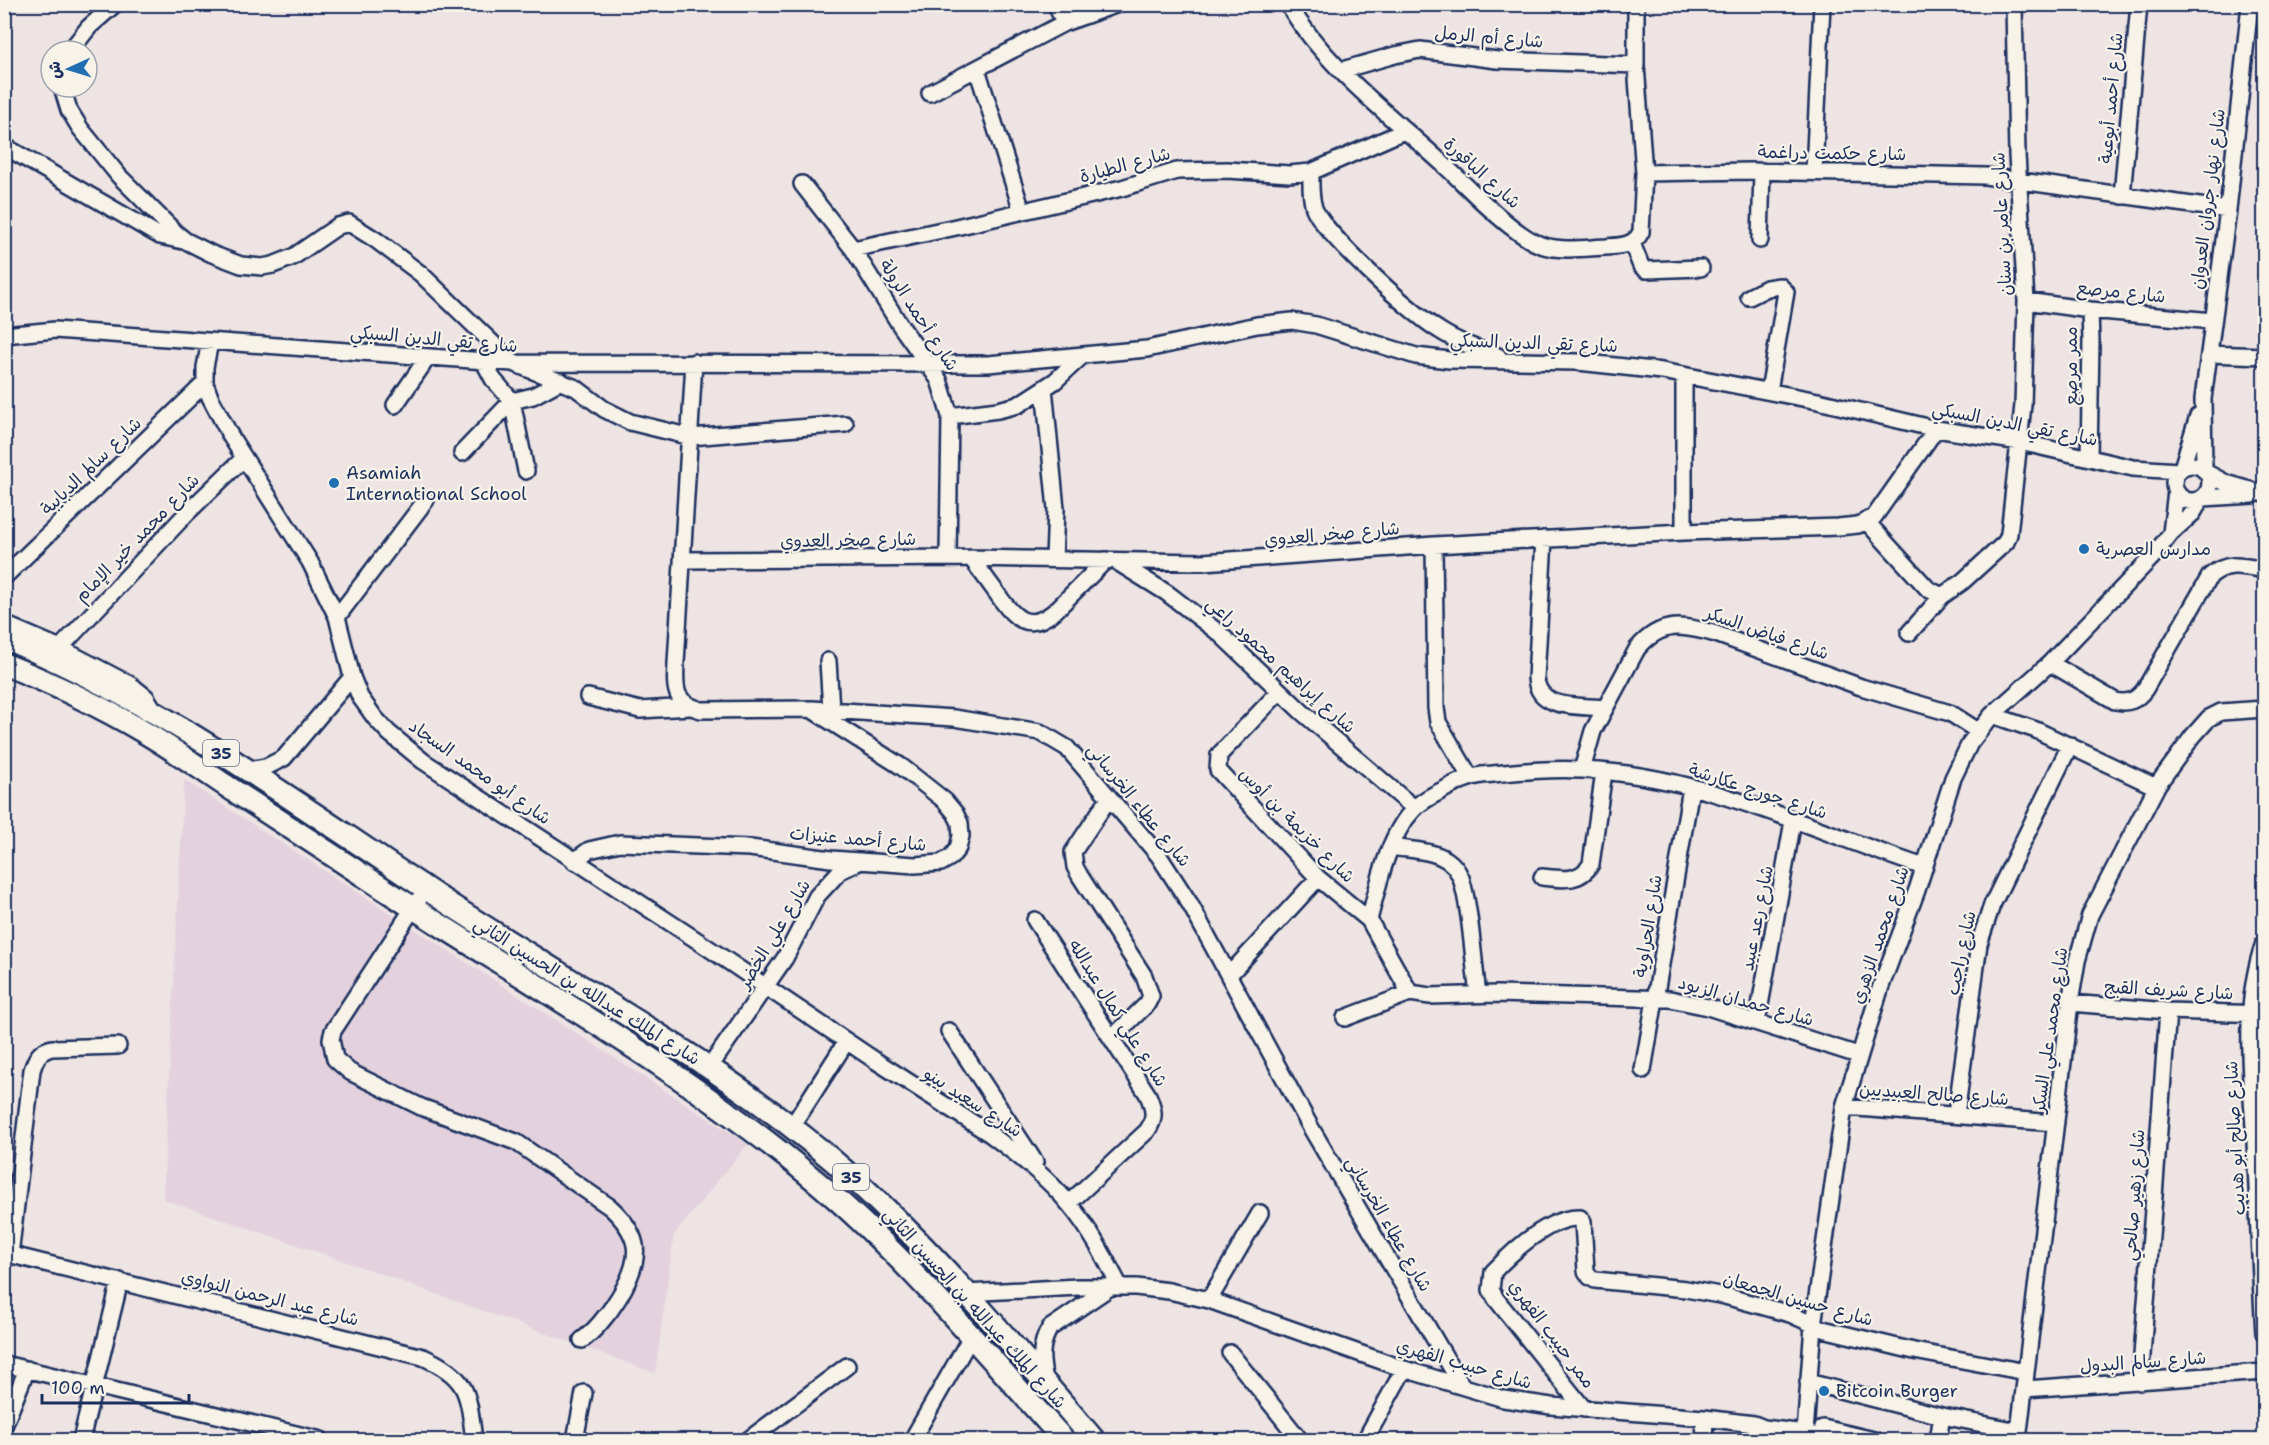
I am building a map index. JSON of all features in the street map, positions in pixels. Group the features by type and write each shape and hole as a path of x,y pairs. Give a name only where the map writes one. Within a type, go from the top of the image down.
{"highway":[{"name":"شارع الملك عبدالله بن الحسين الثاني","path":"4,638 68,666 156,713 281,792 557,974 666,1039 791,1128 851,1177 925,1248 1094,1440"},
{"name":"شارع الملك عبدالله بن الحسين الثاني","path":"4,664 49,682 142,731 413,908 610,1032 738,1118 850,1210 893,1252 972,1335 1064,1440"}],"street":[{"path":"80,39 89,27 116,4"},
{"path":"1056,4 1064,23"},
{"path":"930,93 1064,23 1118,4"},
{"name":"شارع الباقورة","path":"1288,4 1313,40 1404,131 1514,228 1534,242 1565,249 1610,247 1632,243"},
{"path":"1636,4 1636,65 1644,173 1641,232 1632,243 1641,266 1646,270 1701,268"},
{"path":"1814,172 1821,4"},
{"name":"شارع عامر بن سنان","path":"1909,633 1942,596 1962,582 2006,542 2011,525 2020,442 2026,301 2019,180 2014,4"},
{"name":"شارع أحمد أبوعية","path":"2122,196 2139,4"},
{"name":"شارع نهار جروان العدوان","path":"2205,471 2203,399 2228,210 2250,4"},
{"name":"شارع أم الرمل","path":"1342,70 1420,50 1497,60 1636,65"},
{"path":"976,69 1022,211"},
{"path":"66,99 69,110 98,152 135,193 186,241"},
{"name":"شارع الطيارة","path":"853,249 1022,211 1186,170 1289,174 1311,172 1404,131"},
{"path":"4,146 160,236 186,241 241,265 262,267 293,257 343,223 354,225 402,259 429,282 513,363"},
{"path":"1760,240 1762,171"},
{"name":"شارع حكمت دراغمة","path":"1644,173 1762,171 1985,176 2228,210"},
{"path":"1311,172 1311,200 1322,222 1401,301 1441,332 1509,361"},
{"name":"شارع أحمد الرولة","path":"802,184 853,249 906,334 939,380 950,416 948,558"},
{"path":"1749,297 1767,288 1780,286 1784,287 1786,292 1768,391"},
{"name":"شارع مرصع","path":"2026,301 2090,310 2213,321"},
{"name":"ممر مرصع","path":"2089,458 2090,310"},
{"name":"شارع تقي الدين السبكي","path":"4,335 55,330 513,363 988,364 1147,349 1257,325 1292,321 1316,325 1416,356 1449,360 1602,364 1684,375 1768,391 1936,429 2020,442 2133,468 2180,470"},
{"name":"شارع أبو محمد السجاد","path":"210,342 205,383 218,415 298,540 337,617 352,677 360,697 375,718 406,748 695,939 765,988"},
{"path":"2209,354 2265,356"},
{"path":"950,416 1018,405 1044,388 1083,356"},
{"path":"395,405 428,357"},
{"path":"484,362 501,389 512,401 526,471"},
{"path":"690,707 679,698 675,681 694,362"},
{"name":"شارع تقي الدين السبكي","path":"513,363 576,388 604,409 630,422 691,437 845,424"},
{"path":"1684,375 1684,532"},
{"path":"462,453 512,401 533,396 561,381"},
{"name":"شارع سالم الدبايبة","path":"4,577 205,383"},
{"path":"1044,388 1056,509 1054,559"},
{"name":"شارع نهار جروان العدوان","path":"2180,470 2203,399"},
{"path":"1936,429 1881,510 1867,522 1928,589 1942,596"},
{"name":"شارع محمد خير الإمام","path":"60,648 180,520 244,458"},
{"path":"2171,533 2174,482 2180,470 2193,465 2226,483 2263,494"},
{"name":"شارع تقي الدين السبكي","path":"2133,468 2175,489"},
{"path":"2202,498 2210,486 2205,471"},
{"path":"2175,489 2187,500 2263,494"},
{"name":"شارع محمد الزهري","path":"1805,1428 1813,1325 1844,1107 1858,1055 1953,778 1978,731 1992,715 2050,663 2154,555 2171,533 2193,513 2202,498"},
{"path":"337,617 426,500"},
{"name":"شارع صخر العدوي","path":"683,560 971,558 1224,562 1434,545 1684,532 1838,527 1867,522"},
{"path":"1544,539 1536,678 1538,691 1551,702 1605,708"},
{"path":"1434,545 1434,653 1438,722 1470,777"},
{"path":"971,558 1007,608 1017,618 1031,622 1047,618 1111,560"},
{"name":"شارع إبراهيم محمود راعي","path":"1111,560 1187,608 1219,633 1280,691 1414,808"},
{"path":"2050,663 2115,701 2124,703 2131,701 2139,697 2145,689 2210,576 2221,567 2265,570"},
{"path":"4,624 60,648 139,691 156,713"},
{"name":"شارع فياض السكر","path":"1582,770 1593,731 1636,649 1656,630 1681,627 1716,634 1861,687 1950,713 1978,731"},
{"path":"828,661 831,710"},
{"path":"247,770 266,767 284,758 352,677"},
{"name":"شارع خزيمة بن أوس","path":"1280,691 1219,755 1217,765 1223,777 1318,878 1369,920 1410,993"},
{"path":"337,697 348,695 360,697"},
{"name":"شارع عطاء الخرساني","path":"588,697 640,710 690,707 701,710 812,709 954,718 1040,732 1067,748 1146,840 1172,875 1229,975 1311,1128 1462,1386"},
{"name":"شارع أحمد عنيزات","path":"574,861 590,850 602,846 638,843 750,848 831,859 915,865 942,863 951,857 958,848 961,836 960,823 955,813 929,787 902,766 812,709"},
{"name":"شارع محمد علي السكر","path":"2017,1437 2070,1003 2077,961 2090,915 2156,787 2193,736 2209,718 2221,712 2265,709"},
{"path":"1992,715 2036,730 2156,787"},
{"name":"شارع راجب","path":"1956,1115 1979,944 1992,905 2070,745"},
{"path":"281,792 279,775 284,758"},
{"name":"شارع جورج عكارشة","path":"1369,920 1378,884 1392,847 1414,808 1439,792 1470,777 1528,771 1604,772 1691,788 1727,797 1924,867"},
{"path":"1542,877 1566,880 1578,877 1588,870 1591,864 1604,772"},
{"name":"شارع الحراوية","path":"1643,1070 1691,788"},
{"path":"1109,798 1074,851 1073,862 1144,976 1151,996 1147,1004 1112,1038"},
{"name":"شارع رعد عبيد","path":"1757,1022 1793,821"},
{"path":"1345,1018 1410,993 1430,996 1478,994 1465,896 1455,867 1446,859 1430,853 1392,847"},
{"name":"شارع علي الخضر","path":"709,1068 785,958 817,896 840,871 862,860"},
{"path":"1229,975 1318,878"},
{"path":"425,889 333,1031 331,1039 335,1059 350,1072 421,1107 516,1142 620,1216 635,1244 634,1266 627,1282 600,1324 582,1340"},
{"name":"شارع علي كمال عبدالله","path":"1035,921 1112,1038 1148,1095 1153,1107 1152,1124 1126,1152 1069,1203"},
{"name":"شارع صالح أبو هديب","path":"2265,943 2253,989 2258,1014 2265,1333"},
{"name":"شارع سعيد بينو","path":"765,988 990,1134 1044,1178 1069,1203 1096,1241 1114,1287"},
{"name":"شارع حمدان الزيود","path":"1478,994 1621,999 1656,997 1691,1003 1858,1055"},
{"name":"شارع شريف القبج","path":"2070,1003 2168,1011 2258,1014"},
{"name":"شارع زهير صالحي","path":"2140,1382 2168,1011"},
{"path":"949,1030 1044,1178"},
{"path":"791,1128 846,1042"},
{"path":"7,1254 32,1070 36,1058 42,1050 52,1048 118,1046"},
{"name":"شارع صالح العبيديين","path":"1844,1107 2056,1123"},
{"path":"1209,1300 1260,1214"},
{"name":"شارع حسين الجمعان","path":"1573,1218 1580,1218 1583,1222 1586,1271 1595,1280 1686,1289 1725,1296 1790,1314 1823,1329 1914,1351 2026,1372"},
{"name":"ممر حبيب الفهري","path":"1573,1218 1553,1225 1518,1247 1493,1272 1491,1290 1584,1409"},
{"name":"شارع عبد الرحمن النواوي","path":"7,1254 356,1339 432,1361 457,1378 465,1389 474,1440"},
{"path":"81,1440 120,1281"},
{"name":"شارع حبيب الفهري","path":"966,1293 1078,1287 1169,1291 1209,1300 1404,1368 1512,1400 1584,1409 1754,1424 1765,1422 1874,1440"},
{"path":"1046,1384 1042,1361 1044,1338 1050,1328 1114,1287"},
{"path":"912,1440 972,1335"},
{"path":"1230,1353 1300,1440"},
{"path":"4,1364 321,1440"},
{"path":"748,1440 847,1366"},
{"path":"1365,1440 1404,1368"},
{"path":"4,1426 27,1369"},
{"name":"شارع سالم البدول","path":"2024,1389 2265,1372"},
{"path":"1808,1382 2017,1437"},
{"path":"575,1440 584,1393"},
{"path":"1938,1440 1942,1416"},
{"path":"1704,1418 1706,1440"},
{"name":"شارع حبيب الفهري","path":"1805,1428 1834,1440"}],"shaded area":[{"path":"184,780 748,1144 674,1235 655,1373 370,1270 163,1199"}],"place":[{"name":"Asamiah International School","path":"334,483"},
{"name":"مدارس العصرية","path":"2084,549"},
{"name":"Bitcoin Burger","path":"1824,1391"}]}
